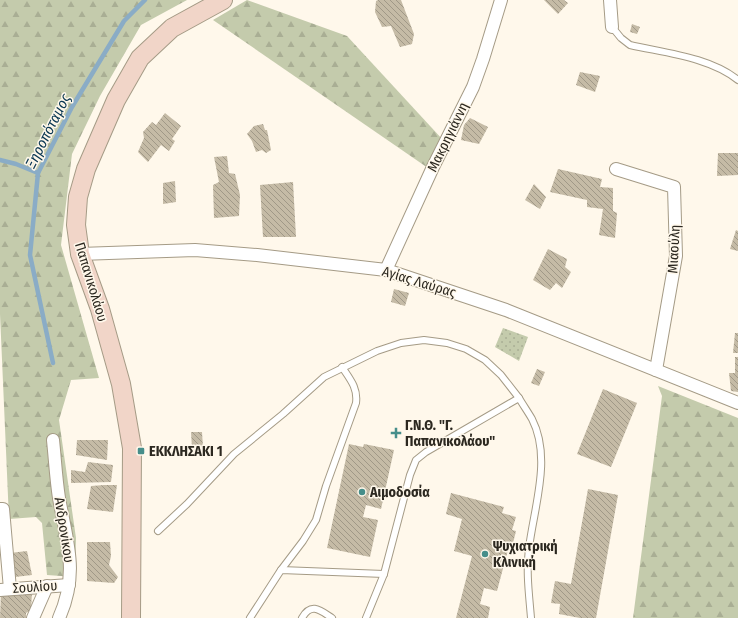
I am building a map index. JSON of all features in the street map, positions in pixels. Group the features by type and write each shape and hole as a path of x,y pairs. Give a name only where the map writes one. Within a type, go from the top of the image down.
{"main road":[{"name":"Παπανικολάου","path":"130,618 132,448 122,384 100,309 80,254 76,225 78,197 86,168 116,100 140,58 172,28 223,0"}],"street":[{"name":"Μακρηγιάννη","path":"386,270 433,167 473,87 501,0"},
{"path":"610,0 612,27"},
{"name":"Μιαούλη","path":"616,169 674,187 676,256 656,370"},
{"name":"Αγίας Λαύρας","path":"80,254 195,250 256,255 386,270 506,310 738,403"},
{"name":"Ανδρονίκου","path":"53,440 58,491 70,556 69,585 65,604 59,618"},
{"path":"1,509 5,589"},
{"name":"Σουλίου","path":"5,589 69,585"},
{"path":"33,618 47,586"}],"lane":[{"path":"612,27 630,45 702,61 718,68 738,80"},
{"path":"158,532 187,504 234,454 283,414 324,376 376,350 401,343 424,340 447,343 466,349 485,360 501,375 519,398 532,420 539,442 541,462 540,483 529,549 527,582 531,618"},
{"path":"250,618 316,520 326,486 356,404 357,395 355,386 342,367"},
{"path":"366,618 384,574 410,475 416,460 426,452 519,398"},
{"path":"281,570 384,574"},
{"path":"302,618 308,610 312,609 317,609 332,618"}],"green space":[{"path":"0,0 187,0 141,25 100,96 72,154 61,245 99,378 71,380 59,420 76,538 75,577 47,575 42,523 36,517 9,519 0,314"},
{"path":"247,0 347,36 443,140 428,168 213,20"},
{"path":"503,328 528,337 519,361 495,347"},
{"path":"658,386 738,418 738,618 633,618 662,396"}],"building":[{"path":"401,0 414,34 412,44 400,47 391,26 382,27 375,12 376,1"},
{"path":"544,0 564,0 568,3 558,14"},
{"path":"632,24 640,27 637,34 630,32"},
{"path":"580,72 600,76 595,92 576,85"},
{"path":"165,113 181,126 172,139 175,141 169,151 161,145 148,162 138,152 144,138 143,132 152,122 156,125"},
{"path":"470,118 488,127 479,144 461,140 464,125"},
{"path":"263,124 265,130 267,130 271,150 266,153 262,150 256,152 252,141 247,134 254,126"},
{"path":"718,153 738,153 738,175 717,176"},
{"path":"227,156 229,173 235,174 240,195 239,216 214,218 213,185 219,182 214,157"},
{"path":"558,169 602,179 600,187 613,188 613,211 617,213 615,238 599,235 603,209 587,207 587,200 550,192"},
{"path":"175,181 176,202 163,204 163,183"},
{"path":"293,182 296,237 263,237 260,185"},
{"path":"534,184 546,197 540,209 525,200"},
{"path":"736,230 738,231 738,251 730,249"},
{"path":"548,249 567,259 565,267 571,272 562,288 556,283 550,290 533,280"},
{"path":"394,289 409,293 405,306 391,302"},
{"path":"735,333 738,333 738,353 733,353"},
{"path":"735,357 738,357 738,392 731,391 729,373 735,373"},
{"path":"537,369 545,372 539,386 531,383"},
{"path":"603,389 637,403 611,467 577,454"},
{"path":"191,432 202,432 203,447 192,448"},
{"path":"77,440 108,440 107,460 76,455"},
{"name":"Αιμοδοσία","path":"349,444 363,447 364,444 394,450 381,509 366,505 363,517 378,520 370,557 327,548"},
{"path":"88,462 113,465 111,482 71,483 71,470 85,472"},
{"path":"117,485 113,512 87,509 91,486"},
{"path":"588,489 618,495 596,618 580,618 559,614 560,604 551,603 555,581 571,584"},
{"name":"Ψυχιατρική Κλινική","path":"451,493 504,507 502,513 516,517 512,530 516,531 512,547 509,546 497,591 484,588 480,604 490,607 488,618 456,618 472,556 454,551 462,519 446,514"},
{"path":"87,542 110,542 111,556 109,565 118,577 114,583 87,581"},
{"path":"27,551 32,575 15,577 10,553"},
{"path":"1,592 32,592 31,610 26,613 26,618 0,618"}],"waterway":[{"name":"Ξηροπόταμος","path":"53,363 30,255 38,173 72,107 124,21 145,0"},
{"path":"0,160 16,164 38,173"}],"place":[{"name":"Γ.Ν.Θ. \"Γ. Παπανικολάου\"","path":"396,433"},
{"name":"ΕΚΚΛΗΣΑΚΙ 1","path":"141,451"},
{"name":"Αιμοδοσία","path":"362,492"},
{"name":"Ψυχιατρική Κλινική","path":"485,554"}]}
